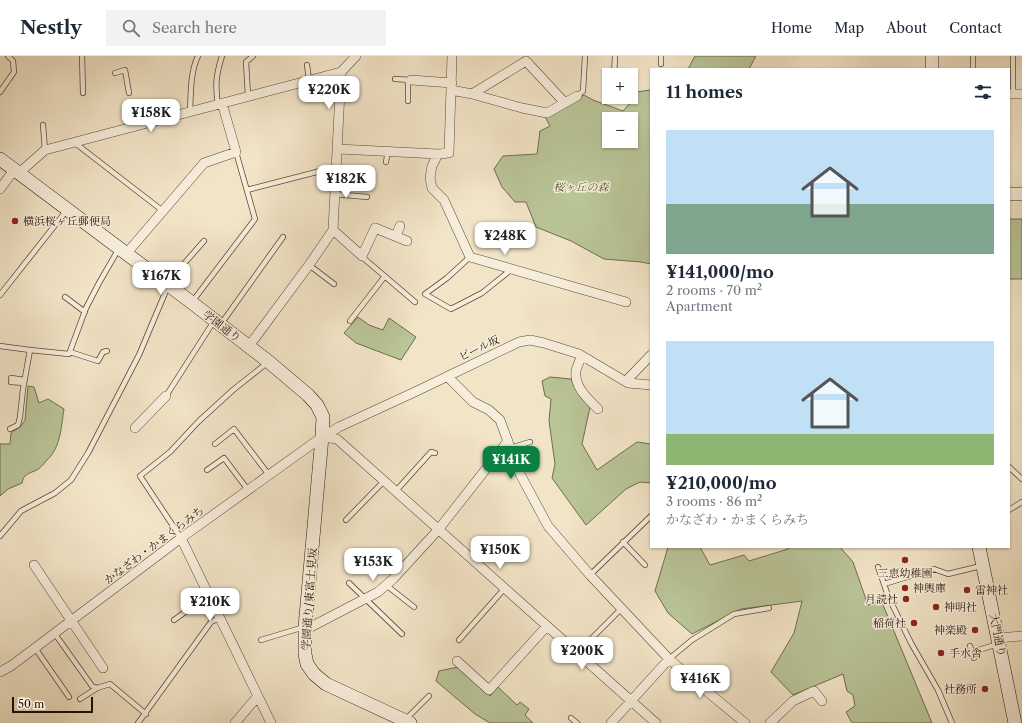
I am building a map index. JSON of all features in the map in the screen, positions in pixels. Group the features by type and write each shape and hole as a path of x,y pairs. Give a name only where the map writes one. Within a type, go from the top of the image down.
{"street":[{"path":"0,189 16,171 45,150 341,72 356,56"},
{"path":"338,149 439,156 449,152 452,56"},
{"path":"932,56 932,68"},
{"path":"472,94 526,61 565,103"},
{"path":"249,346 333,230 341,72"},
{"path":"409,80 452,86 472,94 522,108 547,113 577,96"},
{"path":"123,251 163,211 204,163 236,152 220,104"},
{"path":"439,156 432,166 430,178 432,188 444,200 470,256 626,302"},
{"name":"学園通り","path":"0,159 249,346 308,395 317,405 323,416 322,437"},
{"path":"1010,194 1022,194"},
{"path":"396,236 400,226"},
{"path":"333,230 361,256 375,228 407,241"},
{"name":"ビール坂","path":"322,437 339,427 520,342 530,340 544,342 582,356 626,381 650,386"},
{"path":"582,356 576,371 576,381 583,394 598,409"},
{"path":"626,381 650,356"},
{"path":"448,377 473,402 489,410 500,420 520,474 548,526 590,575 669,659 745,723"},
{"path":"135,428 166,396"},
{"path":"322,437 337,439 656,723"},
{"name":"かなざわ・かまくらみち","path":"0,672 11,666 55,634 181,538 322,437"},
{"name":"学園通り/東富士見坂","path":"322,437 305,629 305,654 307,664 314,674 326,684 407,722"},
{"path":"305,629 378,592 386,585 438,530 509,444"},
{"path":"181,538 257,697 271,723"},
{"name":"大門通り","path":"979,548 1015,723"},
{"path":"34,565 103,668"},
{"path":"457,661 489,690 547,626"},
{"path":"999,641 1022,636"},
{"path":"611,723 669,659"},
{"path":"770,723 793,701 814,691 822,701"},
{"path":"235,723 257,697"}],"lane":[{"path":"0,92 14,72 14,61 8,56"},
{"path":"82,56 82,93"},
{"path":"190,111 194,65 198,56"},
{"path":"220,104 215,87 216,73 222,56"},
{"path":"248,96 246,62 253,56"},
{"path":"577,96 584,91 585,56"},
{"path":"614,68 615,56"},
{"path":"661,56 661,64"},
{"path":"973,56 974,68"},
{"path":"1013,56 1015,94"},
{"path":"307,65 309,80"},
{"path":"115,73 124,70 129,93"},
{"path":"394,79 409,80 408,101"},
{"path":"43,125 45,150"},
{"path":"74,142 163,211"},
{"path":"191,302 256,219 236,152"},
{"path":"386,162 388,152"},
{"path":"247,190 337,167"},
{"path":"336,194 368,197"},
{"path":"0,295 67,210"},
{"path":"166,396 217,323 283,237"},
{"path":"0,536 21,511 55,493 71,480 88,453 139,355 167,285 204,241"},
{"path":"70,352 85,312 99,283 123,251"},
{"path":"361,256 415,302"},
{"path":"470,256 447,278 425,294 451,308 482,293 512,269"},
{"path":"309,265 334,284"},
{"path":"350,321 385,276"},
{"path":"65,297 85,312"},
{"path":"0,346 69,354 70,352 98,362 103,352 107,352"},
{"path":"10,429 18,425 30,350"},
{"path":"181,538 140,476 170,452 199,421 233,390 269,362"},
{"path":"11,380 24,381"},
{"path":"215,444 234,429 270,475"},
{"path":"509,444 530,442"},
{"path":"395,492 431,452 435,453"},
{"path":"207,470 224,458 248,490"},
{"path":"1010,468 1022,479"},
{"path":"346,520 384,481"},
{"path":"1010,509 1022,502"},
{"path":"590,575 650,517"},
{"path":"623,542 645,565"},
{"path":"380,556 398,573"},
{"path":"884,584 934,570 948,574 983,565"},
{"path":"878,567 888,596 911,644 938,690 952,723"},
{"path":"349,583 402,634"},
{"path":"386,585 414,607"},
{"path":"459,640 505,588"},
{"path":"174,620 209,595"},
{"path":"577,653 622,608"},
{"path":"669,659 692,640 734,614 769,608"},
{"path":"138,723 212,622 219,618"},
{"path":"262,640 305,629"},
{"path":"55,634 92,686 97,688"},
{"path":"972,652 999,641"},
{"path":"970,646 974,658"},
{"path":"35,648 69,697"},
{"path":"80,699 97,688 110,684 146,714"},
{"path":"407,722 429,696"},
{"path":"571,718 577,723"}],"green space":[{"path":"695,56 756,56 750,68 689,68"},
{"name":"桜ヶ丘の森","path":"650,90 650,264 604,259 571,241 536,227 526,202 515,202 502,187 494,169 503,156 537,154 540,131 550,126 545,117 584,95 602,104 623,111 629,104 638,104 638,92"},
{"path":"1010,219 1022,219 1022,279 1010,279"},
{"path":"358,317 369,325 383,330 389,318 416,337 401,360 356,343 344,333"},
{"path":"550,377 571,379 590,407 582,444 597,470 637,442 650,444 650,483 640,482 626,489 586,525 552,478 555,464 549,421 551,399 545,396 542,381"},
{"path":"28,386 34,387 39,403 48,399 64,409 60,437 55,450 42,466 25,476 22,483 8,489 0,496 0,444 10,444 11,433 21,426 25,420"},
{"path":"668,548 701,548 710,565 744,555 749,561 788,548 841,548 853,562 868,605 881,600 932,723 852,723 846,712 855,706 853,695 847,691 843,674 793,695 771,672 794,633 802,601 741,609 692,634 668,613 655,591"},
{"path":"458,667 490,696 498,687 517,705 520,702 529,709 525,715 533,723 490,723 475,714 436,681 439,671"}],"place":[{"name":"横浜桜ヶ丘郵便局","path":"15,221"},
{"name":"三恵幼稚園","path":"905,560"},
{"name":"神輿庫","path":"905,588"},
{"name":"雷神社","path":"967,590"},
{"name":"月読社","path":"906,599"},
{"name":"神明社","path":"936,607"},
{"name":"稲荷社","path":"914,623"},
{"name":"神楽殿","path":"975,630"},
{"name":"手水舎","path":"941,653"},
{"name":"社務所","path":"985,689"}]}
